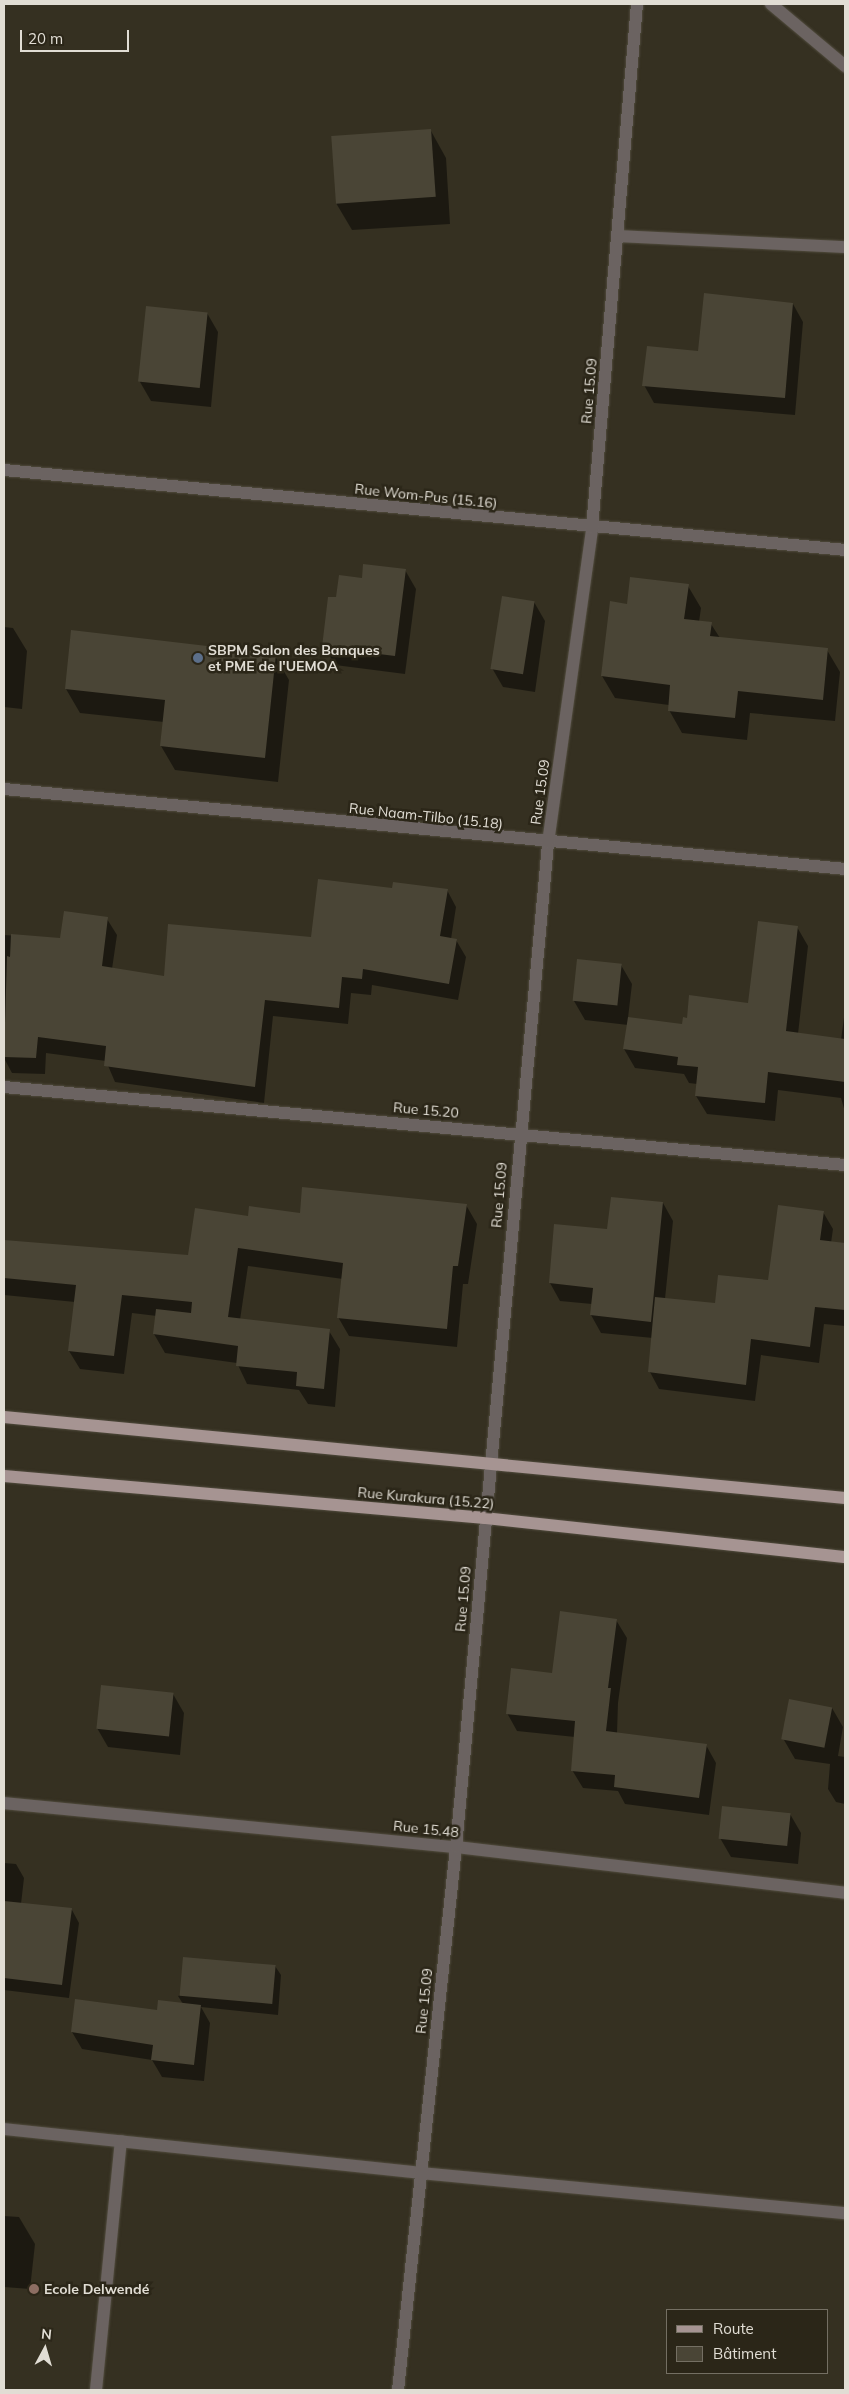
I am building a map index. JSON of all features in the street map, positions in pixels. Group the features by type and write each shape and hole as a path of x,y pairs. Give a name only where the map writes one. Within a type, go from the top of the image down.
{"main road":[{"path":"4,1417 490,1462 845,1498"},
{"name":"Rue Kurakura (15.22)","path":"4,1476 485,1518 845,1557"}],"street":[{"name":"Rue 15.09","path":"398,2390 456,1847 519,1134 548,843 592,528 636,4"},
{"path":"771,4 845,66"},
{"path":"618,236 845,247"},
{"name":"Rue Wom-Pus (15.16)","path":"4,470 592,528 845,550"},
{"name":"Rue Naam-Tilbo (15.18)","path":"4,789 548,843 845,869"},
{"name":"Rue 15.20","path":"4,1087 845,1165"},
{"name":"Rue 15.48","path":"4,1803 456,1847 845,1893"},
{"path":"4,2129 421,2173 845,2213"},
{"path":"96,2390 121,2141"}],"building":[{"path":"431,129 436,197 336,204 331,136"},
{"path":"704,293 793,303 785,398 642,386 647,346 698,351"},
{"path":"146,306 208,312 200,388 138,382"},
{"path":"363,564 406,569 395,656 322,647 328,597 336,597 339,575 362,578"},
{"path":"630,577 689,584 684,619 712,622 710,636 828,648 823,700 738,691 735,718 668,711 670,685 601,676 610,601 627,604"},
{"path":"502,596 535,601 523,674 490,669"},
{"path":"71,630 276,654 265,758 160,746 165,700 65,689"},
{"path":"318,879 392,888 393,882 448,889 440,936 457,939 449,984 363,969 362,979 342,977 339,1008 265,1000 255,1087 104,1066 106,1046 38,1037 36,1058 4,1057 7,956 10,957 11,934 60,938 64,911 108,917 102,966 164,976 168,924 311,937"},
{"path":"758,921 798,926 786,1031 845,1039 845,1082 768,1072 765,1103 695,1096 698,1067 677,1065 678,1057 623,1049 628,1017 682,1024 683,1017 687,1018 689,995 748,1003"},
{"path":"577,959 622,964 617,1005 573,1001"},
{"path":"302,1187 467,1204 458,1266 453,1266 447,1329 337,1318 343,1263 238,1248 228,1317 330,1329 324,1389 296,1386 297,1372 236,1366 238,1346 153,1334 156,1309 191,1313 192,1302 122,1295 114,1356 68,1351 76,1285 4,1278 4,1240 188,1255 195,1208 248,1216 249,1206 300,1213"},
{"path":"611,1197 663,1202 651,1322 590,1315 593,1288 549,1283 554,1224 607,1229"},
{"path":"778,1205 824,1211 820,1240 845,1243 845,1310 815,1307 810,1347 751,1339 746,1385 648,1372 655,1297 715,1303 718,1275 768,1280"},
{"path":"560,1611 617,1619 608,1688 611,1688 606,1731 707,1744 699,1798 614,1787 615,1775 571,1771 575,1721 506,1714 511,1668 552,1673"},
{"path":"101,1685 174,1693 169,1736 96,1729"},
{"path":"789,1699 832,1707 824,1748 781,1739"},
{"path":"722,1806 791,1813 787,1846 719,1839"},
{"path":"4,1901 72,1908 62,1985 4,1978"},
{"path":"183,1957 276,1965 272,2004 180,1996"},
{"path":"75,1999 157,2010 158,2000 201,2005 194,2065 151,2060 153,2045 71,2032"}],"place":[{"name":"SBPM Salon des Banques et PME de l'UEMOA","path":"198,658"},
{"name":"Ecole Delwendé","path":"34,2289"}]}
